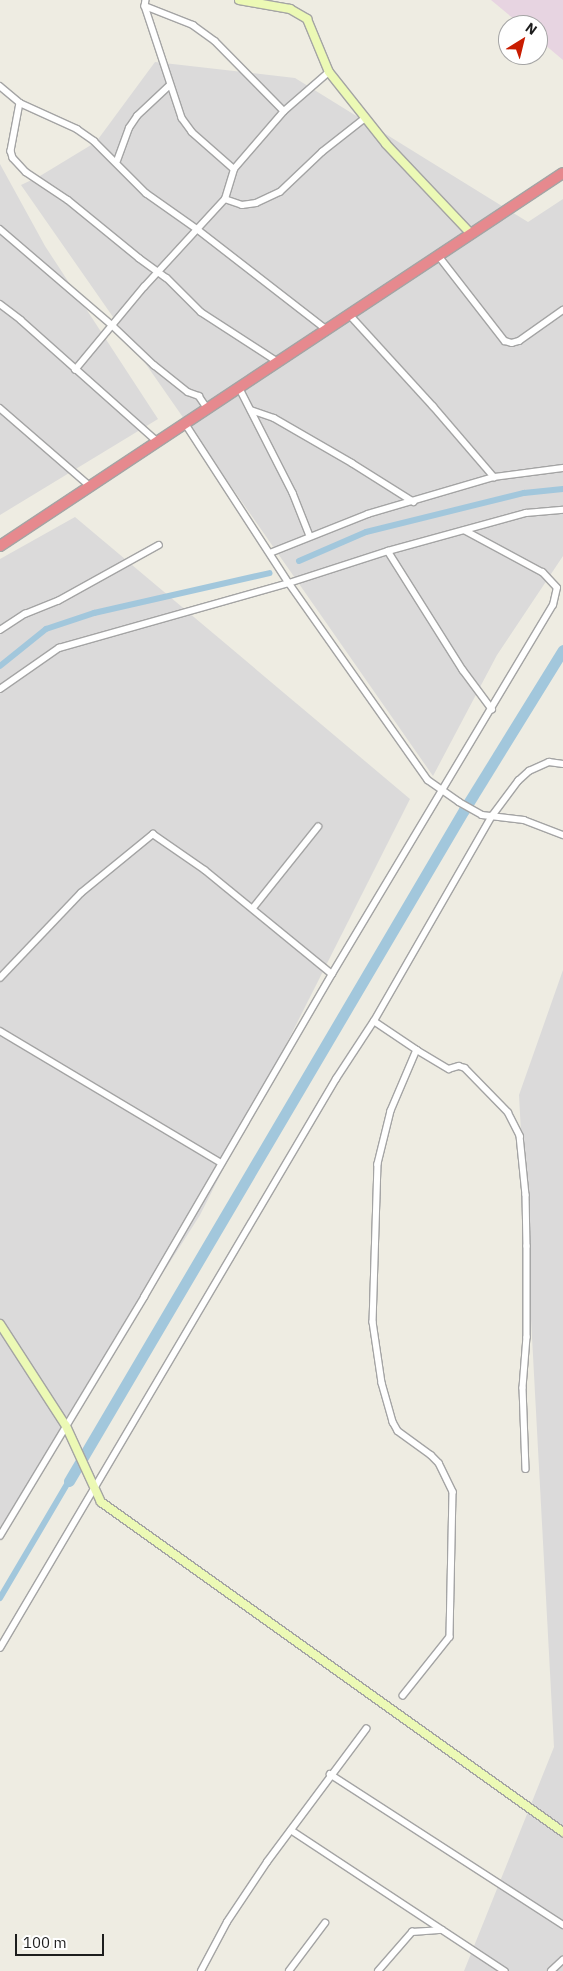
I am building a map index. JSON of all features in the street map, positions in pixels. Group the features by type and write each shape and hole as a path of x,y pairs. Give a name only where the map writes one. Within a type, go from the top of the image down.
{"highway":[{"path":"0,546 563,173"}],"main road":[{"path":"239,0 290,9 307,19 329,72 386,144 471,234"},
{"path":"0,1324 66,1426 100,1502 563,1832"}],"street":[{"path":"145,3 193,25 216,41 284,111"},
{"path":"145,3 182,118 192,132 234,169"},
{"path":"76,370 140,292 226,199 234,169 284,111 329,72"},
{"path":"116,161 129,128 137,116 170,85"},
{"path":"0,86 20,103 77,129 116,161 146,193 198,229 326,329"},
{"path":"20,103 11,151 13,158 26,172 68,200 158,273 167,278 201,312 278,362"},
{"path":"226,199 242,206 256,203 280,192 322,152 365,118"},
{"path":"0,230 113,326 154,365 188,392 199,396 207,408"},
{"path":"438,255 505,341 512,343 519,341 563,310"},
{"path":"0,304 21,320 157,441"},
{"path":"349,314 494,476"},
{"path":"239,387 293,493 310,536"},
{"path":"0,408 90,486"},
{"path":"251,410 282,423 414,502"},
{"path":"185,423 289,582 414,763 428,780 442,792 482,815 524,820 563,835"},
{"path":"270,553 368,514 414,502 494,476 563,468"},
{"path":"0,689 59,648 289,582 388,551 526,513 563,510"},
{"path":"0,1536 332,974 553,605 556,588 553,581 530,565 465,531"},
{"path":"0,630 25,614 58,601 159,545"},
{"path":"388,551 463,670 492,709"},
{"path":"0,1648 93,1486 336,1080 374,1021 492,816 518,781 529,771 549,762 563,764"},
{"path":"253,908 318,827"},
{"path":"0,978 81,893 151,834 204,870 332,974"},
{"path":"374,1021 416,1050 449,1069 459,1066 465,1068 508,1112 520,1136 526,1195 527,1237 527,1338 523,1388 526,1469"},
{"path":"0,1031 221,1163"},
{"path":"403,1696 450,1637 453,1492 439,1463 431,1454 407,1439 393,1422 382,1382 373,1322 378,1164 390,1111 416,1050"},
{"path":"201,1971 227,1922 330,1774 366,1728"},
{"path":"330,1774 563,1926"},
{"path":"291,1830 504,1971"},
{"path":"289,1971 325,1923"},
{"path":"378,1971 412,1932 442,1930"},
{"path":"550,1971 563,1960"}],"shaded area":[{"path":"491,0 563,0 563,60 548,47 548,15 509,15"},
{"path":"155,62 295,78 528,222 563,199 563,556 497,655 433,776 21,185 40,176 96,142"},
{"path":"0,164 45,246 158,419 0,515"},
{"path":"75,517 410,799 200,1215 0,1528 0,559"},
{"path":"563,970 563,1971 464,1971 554,1747 519,1095"}],"waterway":[{"path":"299,561 366,532 524,493 563,489"},
{"path":"0,666 46,629 94,613 270,573"},
{"path":"69,1481 464,810 563,650"},
{"path":"0,1598 69,1481"}]}
